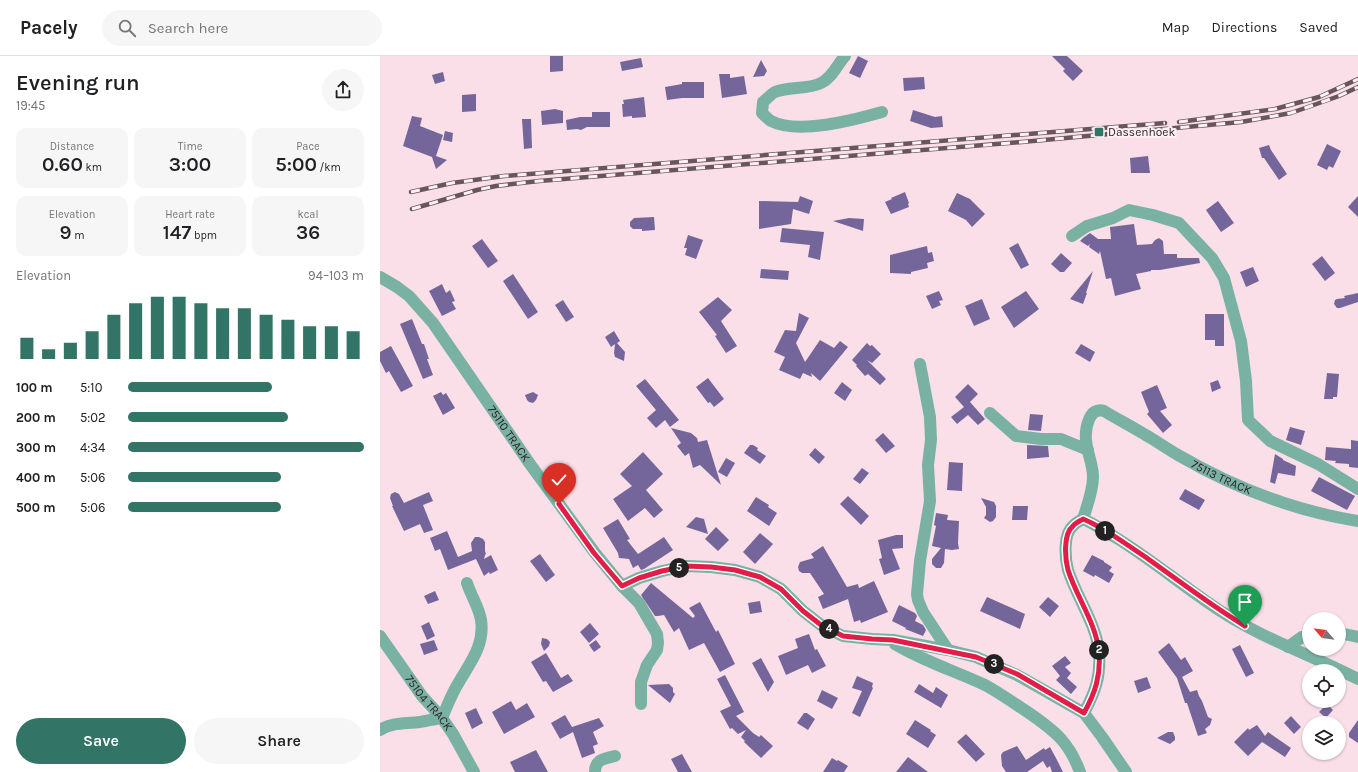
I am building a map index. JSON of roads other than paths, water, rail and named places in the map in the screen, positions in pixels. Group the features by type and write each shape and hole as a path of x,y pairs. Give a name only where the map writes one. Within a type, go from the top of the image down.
{"street":[{"path":"845,56 831,75 821,83 809,87 790,88 775,92 763,102 762,113 770,121 783,125 802,126 851,121 882,112"},
{"path":"1072,236 1086,226 1113,218 1129,210 1153,215 1179,223 1212,258 1224,278 1241,341 1246,381 1248,420 1270,441 1318,464 1358,489"},
{"name":"75110 TRACK","path":"380,277 409,296 433,323 530,464 594,553 622,586 639,603 657,634 658,639 657,650 647,665 641,682 641,704"},
{"path":"920,364 930,417 928,465 930,501 916,589 918,600 923,612 948,650"},
{"name":"75113 TRACK","path":"1088,450 1086,440 1087,425 1095,411 1104,411 1226,480 1280,502 1334,517 1358,521"},
{"path":"990,413 1016,436 1061,440 1088,450 1092,465 1093,478 1083,519 1072,526 1068,535 1066,558 1068,570 1096,636 1099,652 1099,672 1095,692 1084,713"},
{"path":"1083,519 1100,527 1123,542 1245,626 1358,679"},
{"path":"622,586 639,578 686,566 735,570 760,577 781,589 803,611 821,625 843,636 893,640 948,650 976,657 1002,667 1084,713 1126,772"},
{"path":"382,729 395,724 442,718 459,682 477,652 481,637 481,620 467,583"},
{"path":"1346,634 1358,637"},
{"name":"75104 TRACK","path":"380,636 422,696 442,718 461,747 474,772"},
{"path":"1288,647 1302,637"},
{"path":"893,640 896,645 986,686 1052,729 1065,743 1075,758 1080,772"},
{"path":"594,772 595,765 600,760 615,756"}],"railway":[{"path":"1179,122 1275,109 1319,97 1358,79"},
{"path":"412,209 477,190 496,186 539,181 1022,142 1241,122 1291,113 1339,96 1358,87"},
{"path":"411,192 452,183 504,176 1165,123"}],"place":[{"name":"Dassenhoek","path":"1099,132"}]}
